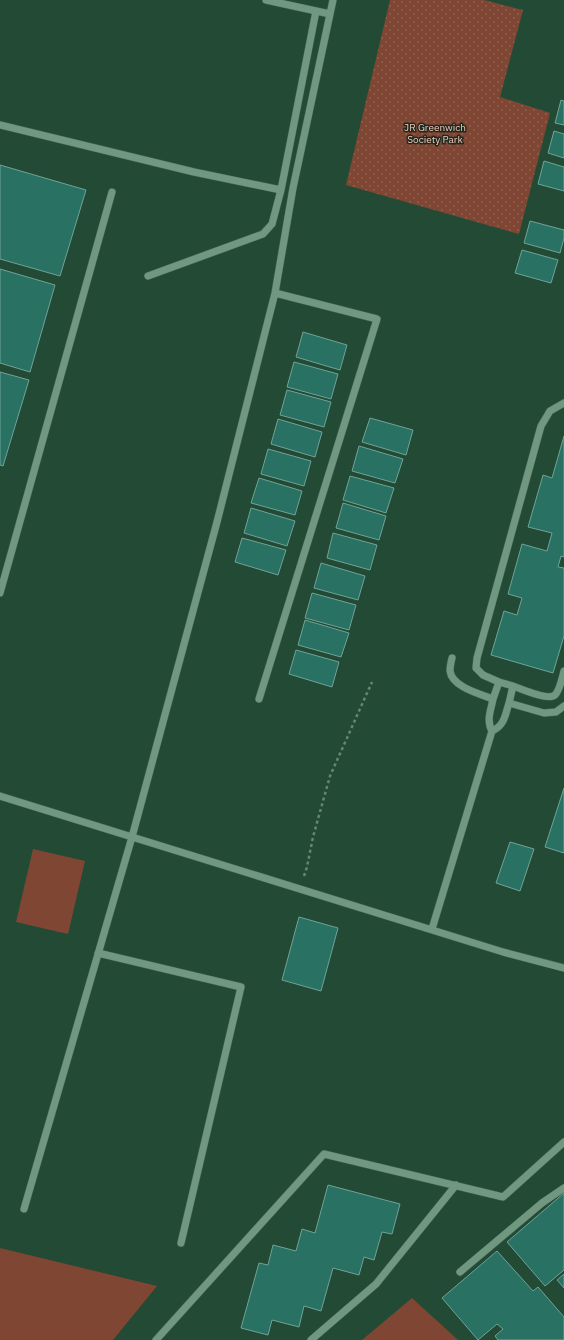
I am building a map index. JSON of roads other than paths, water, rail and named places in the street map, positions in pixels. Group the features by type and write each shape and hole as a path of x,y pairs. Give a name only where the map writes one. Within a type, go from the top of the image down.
{"street":[{"path":"266,0 330,14"},
{"path":"24,1209 132,837 217,522 275,294 293,188 333,0"},
{"path":"148,276 262,234 272,224 281,190 316,11"},
{"path":"0,125 194,172 281,190"},
{"path":"0,593 112,192"},
{"path":"259,700 377,319 275,294"},
{"path":"564,403 550,411 541,426 477,658 476,668 483,675 499,682 545,697 551,697 556,694 564,671"},
{"path":"452,658 450,670 453,680 464,688 493,698"},
{"path":"432,929 492,731 488,720 493,698 499,682"},
{"path":"492,731 499,728 502,724 513,686"},
{"path":"509,703 544,713 556,712 564,706"},
{"path":"0,796 503,952 564,968"},
{"path":"98,953 240,987 181,1243"},
{"path":"156,1340 324,1154 503,1197 564,1142"},
{"path":"311,1340 376,1284 456,1185"},
{"path":"460,1272 542,1203 564,1188"}],"park label":[{"name":"JR Greenwich Society Park","path":"435,132"}]}
